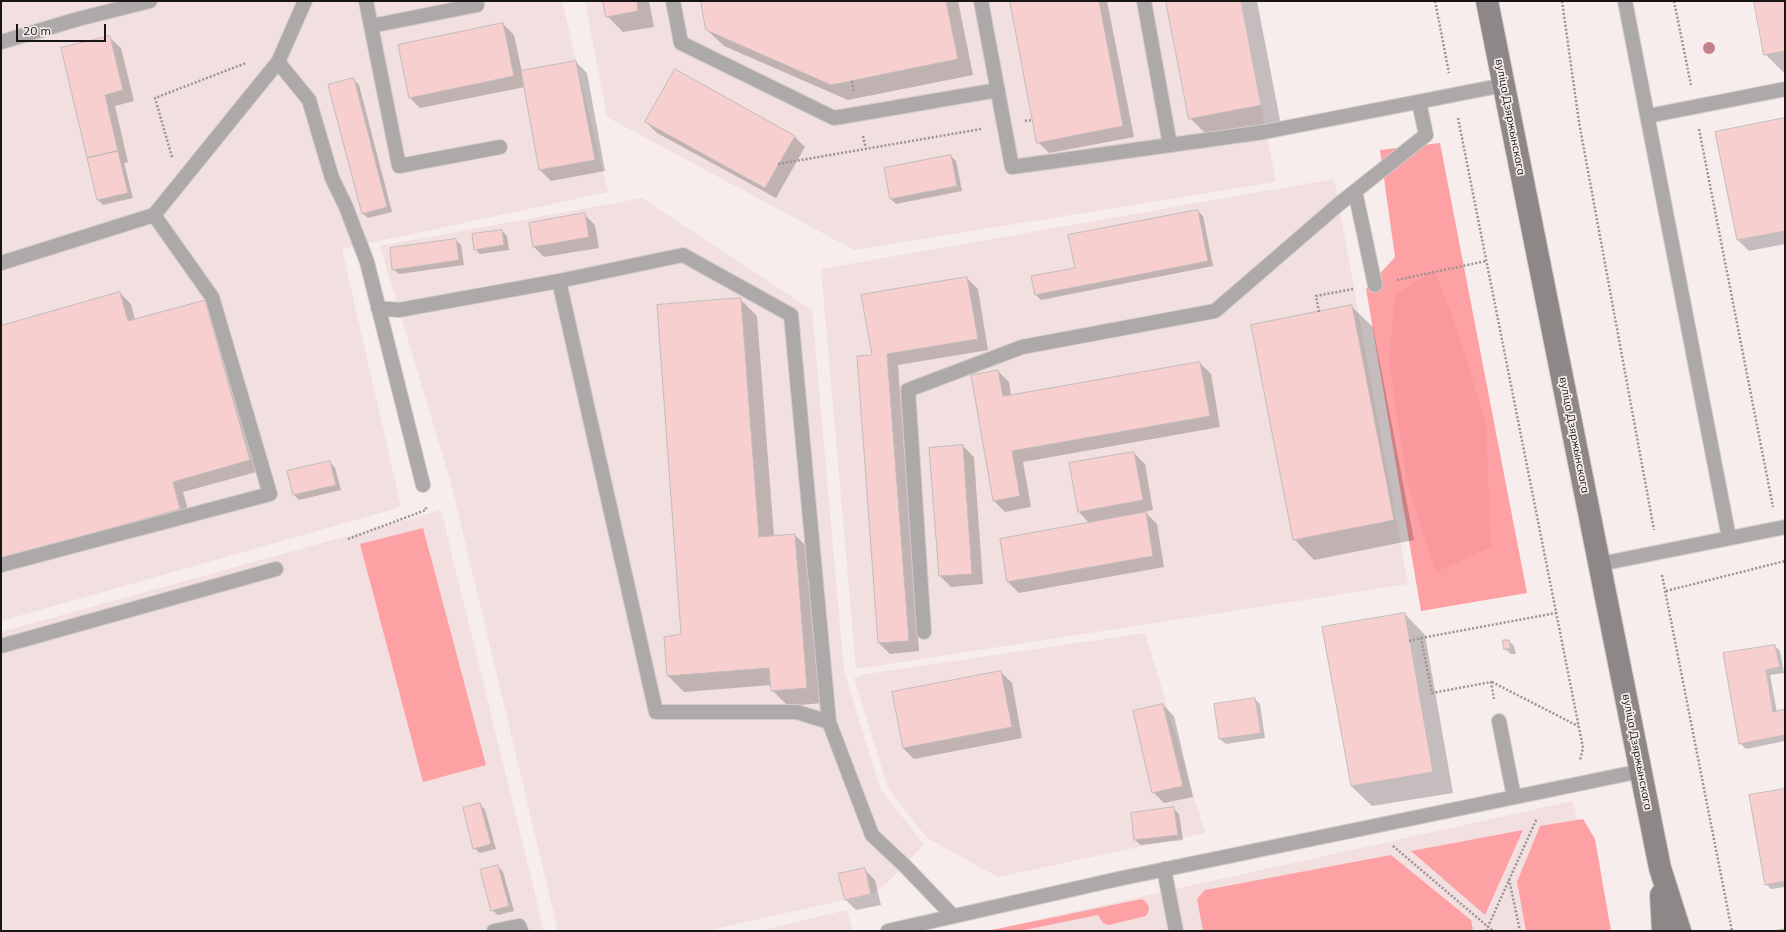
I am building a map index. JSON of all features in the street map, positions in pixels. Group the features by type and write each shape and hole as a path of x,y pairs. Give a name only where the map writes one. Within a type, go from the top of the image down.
{"main road":[{"name":"вуліца Дзяржынскага","path":"1487,1 1660,868 1680,931"},
{"name":"вуліца Дзяржынскага","path":"1660,868 1663,931"}],"lane":[{"path":"1,42 78,19 150,1"},
{"path":"1,263 154,215 278,62 305,1"},
{"path":"366,1 399,166 500,147"},
{"path":"371,26 477,5 476,1"},
{"path":"673,1 681,43 834,118 998,90"},
{"path":"981,1 1012,167 1264,132 1504,85"},
{"path":"1144,1 1170,145"},
{"path":"1625,1 1729,538"},
{"path":"278,62 309,100 332,178 346,207 367,262 423,485"},
{"path":"1648,116 1785,89"},
{"path":"924,632 908,390 1022,347 1215,311 1355,191 1426,135 1419,102"},
{"path":"1355,191 1374,285"},
{"path":"1,565 270,494 212,297 154,215"},
{"path":"378,308 399,310 559,281 683,256 791,315 829,722 872,835 905,866 953,916"},
{"path":"559,281 656,712 797,712 829,722"},
{"path":"1600,564 1781,528"},
{"path":"1,646 276,569"},
{"path":"1499,722 1514,797"},
{"path":"888,931 1164,870 1641,771"},
{"path":"1164,870 1176,931"},
{"path":"494,931 519,926 521,931"}],"path":[{"path":"1435,1 1578,726 1582,748 1582,758 1576,765 1578,783"},
{"path":"1562,1 1579,122 1658,552 1732,931"},
{"path":"1674,1 1781,528"},
{"path":"179,184 155,98 284,49"},
{"path":"778,164 1033,120"},
{"path":"1319,312 1316,296 1374,285 1486,260"},
{"path":"348,539 426,510"},
{"path":"1666,591 1785,561"},
{"path":"1409,641 1556,613"},
{"path":"1421,638 1432,693 1491,682 1578,726"},
{"path":"1491,682 1499,722"},
{"path":"1486,931 1537,818"},
{"path":"1392,846 1493,931"},
{"path":"1509,879 1520,931"}],"shaded area":[{"path":"1,1 562,1 608,192 342,249 401,507 1,621"},
{"path":"585,1 1240,1 1276,182 854,250 607,117"},
{"path":"1440,143 1527,593 1421,611 1366,289 1395,257 1380,150"},
{"path":"1334,179 1408,584 856,669 821,269"},
{"path":"642,198 812,310 844,671 880,788 924,845 887,883 871,894 705,931 558,931 451,483 380,246"},
{"path":"1434,270 1454,320 1486,423 1491,547 1436,572 1407,482 1389,363 1395,295"},
{"path":"441,510 544,931 1,931 1,632"},
{"path":"423,528 486,765 423,782 360,544"},
{"path":"1145,633 1205,833 998,877 927,838 888,788 854,678 866,674"},
{"path":"1573,801 1601,931 986,931"},
{"path":"1583,819 1595,839 1611,931 1526,931 1517,882 1540,826"},
{"path":"1523,830 1485,915 1411,851"},
{"path":"1391,855 1471,920 1473,931 1203,931 1197,899 1205,890"},
{"path":"1142,899 1148,906 1146,916 1109,925 1103,923 1098,915 1020,931 987,931"},
{"path":"847,910 853,931 759,931"}],"building":[{"path":"603,1 637,1 638,11 606,17"},
{"path":"701,1 946,1 958,59 831,85 706,30"},
{"path":"1010,1 1099,1 1123,126 1037,143"},
{"path":"1166,1 1241,1 1261,105 1189,119"},
{"path":"1754,1 1785,1 1785,51 1764,55"},
{"path":"503,23 514,76 409,98 398,45"},
{"path":"110,36 123,90 105,95 118,151 87,158 61,48"},
{"path":"576,61 595,160 539,170 521,71"},
{"path":"675,69 795,136 765,188 645,122"},
{"path":"354,78 387,207 362,214 328,85"},
{"path":"1785,118 1785,231 1737,240 1715,132"},
{"path":"118,151 128,193 97,200 87,158"},
{"path":"951,155 957,186 890,199 884,168"},
{"path":"1198,210 1208,261 1035,295 1031,276 1075,268 1068,235"},
{"path":"585,213 589,237 533,247 529,223"},
{"path":"502,230 504,245 474,250 472,234"},
{"path":"456,239 459,260 392,270 390,248"},
{"path":"967,277 978,339 887,354 909,641 878,643 857,356 872,355 861,295"},
{"path":"120,292 128,321 205,300 250,460 173,482 180,509 1,559 1,326"},
{"path":"741,298 759,537 795,534 807,688 771,691 769,668 667,676 664,637 681,634 657,305"},
{"path":"1352,305 1394,520 1293,540 1251,325"},
{"path":"1200,362 1210,416 1012,451 1020,496 993,501 971,375 998,370 1003,396"},
{"path":"963,445 972,574 939,576 929,448"},
{"path":"1134,452 1143,500 1078,512 1069,463"},
{"path":"330,461 336,485 293,495 287,471"},
{"path":"1146,512 1153,556 1007,582 1000,539"},
{"path":"1405,613 1433,772 1351,786 1322,627"},
{"path":"1503,640 1509,640 1511,649 1504,649"},
{"path":"1775,645 1780,667 1766,670 1773,712 1785,709 1785,735 1739,744 1723,653"},
{"path":"1001,671 1012,727 903,748 892,692"},
{"path":"1255,698 1261,733 1219,739 1214,704"},
{"path":"1163,704 1183,786 1152,793 1133,711"},
{"path":"1785,789 1785,881 1765,885 1749,795"},
{"path":"480,803 491,844 473,849 463,808"},
{"path":"1174,807 1178,835 1134,840 1131,813"},
{"path":"498,865 509,906 491,911 480,870"},
{"path":"865,868 871,894 845,900 838,874"}]}
